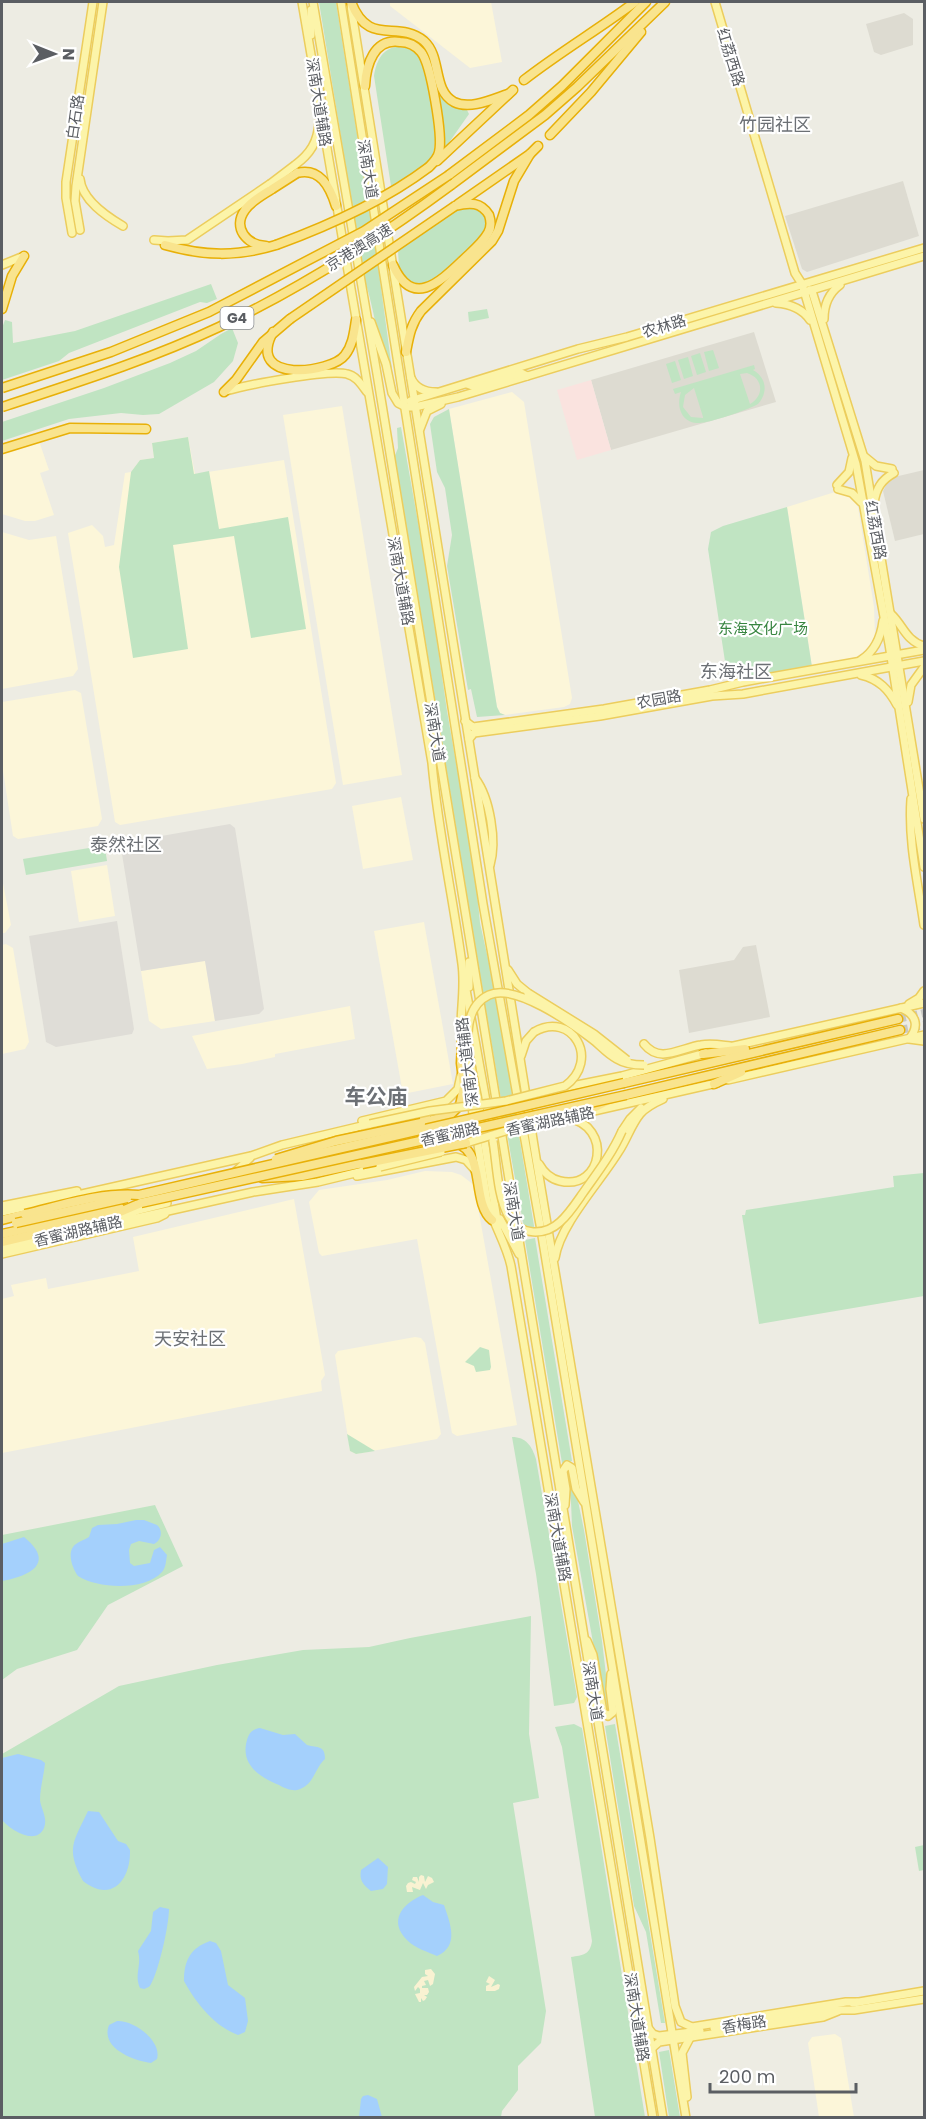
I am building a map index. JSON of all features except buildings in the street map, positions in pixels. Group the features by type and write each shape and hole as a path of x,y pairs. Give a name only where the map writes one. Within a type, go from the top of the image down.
{"highway":[{"path":"165,245 198,253 221,255 244,253 276,245 324,225 364,206 429,167 445,155 511,92 476,104 463,105 453,101 443,91 435,58 420,38 410,34 377,30 364,23 351,2"},
{"path":"524,80 562,51 635,2"},
{"name":"京港澳高速","path":"2,388 111,352 209,312 364,231 449,175 546,100 646,2"},
{"path":"550,135 591,92 666,2"},
{"name":"京港澳高速","path":"2,407 152,356 265,304 367,244 545,115 666,2"},
{"path":"365,86 371,56 383,44 393,41 407,43 418,49 428,66 440,146 437,158 429,167"},
{"path":"224,392 236,380 256,349 273,332 530,154 538,146"},
{"path":"393,265 401,280 412,287 427,288 462,266 495,236 511,189 530,154"},
{"path":"276,245 262,246 249,241 243,235 240,226 242,216 247,207 271,186 296,169 320,177 328,186 336,206"},
{"path":"406,352 414,320 486,236 490,221 486,210 479,204 469,203 455,206"},
{"path":"2,309 12,276 24,256"},
{"path":"273,332 267,353 273,364 301,373 326,369 344,357 352,342 356,320"},
{"path":"2,449 70,428 146,429"},
{"name":"香蜜湖路","path":"254,1173 623,1079 898,1019"},
{"name":"香蜜湖路","path":"2,1242 108,1217 140,1199 615,1097 627,1100 762,1063 900,1030"},
{"path":"356,1136 376,1134 450,1115 460,1105 464,1094 461,1063 462,1042"},
{"path":"703,1054 782,1045"},
{"path":"714,1084 762,1063"},
{"path":"580,1114 615,1097"},
{"path":"254,1173 288,1155 376,1128 458,1107"},
{"path":"362,1164 427,1146 452,1142 465,1147 477,1173 483,1207 492,1220"},
{"path":"254,1173 302,1176 466,1143"},
{"name":"香蜜湖路","path":"2,1220 105,1196 122,1194 140,1199"},
{"path":"2,1225 140,1199"},
{"path":"2,1234 140,1199"}],"main road":[{"name":"白石路","path":"72,233 66,182 93,2"},
{"name":"白石路","path":"81,230 75,194 102,2"},
{"name":"深南大道辅路","path":"302,2 432,763 435,797 462,966 460,1018 462,1042 487,1201 492,1220 512,1266 653,2118"},
{"path":"312,2 312,59"},
{"name":"深南大道","path":"312,2 372,343 663,2118"},
{"name":"深南大道","path":"341,2 483,904 542,1236 686,2118"},
{"path":"351,2 445,600 650,1838 673,1993 680,2019 684,2025 692,2027 857,2002"},
{"name":"红荔西路","path":"715,2 795,273 802,284 803,294 851,446 887,615"},
{"path":"350,56 365,86"},
{"path":"296,169 315,143 319,130 320,108"},
{"path":"80,162 80,183 85,194 100,210 123,226"},
{"path":"154,240 168,242 187,240 271,186"},
{"name":"农林路","path":"414,404 442,392 578,349 627,337 924,248"},
{"path":"2,265 24,256"},
{"name":"农林路","path":"414,404 458,397 924,256"},
{"path":"824,330 825,305 833,291 847,280"},
{"path":"802,284 812,291"},
{"name":"红荔西路","path":"812,291 861,452 874,515 887,615 915,787 924,867"},
{"path":"770,303 798,308 807,315 814,328"},
{"name":"深南大道","path":"365,305 384,358 392,393 398,403 405,403"},
{"path":"353,306 372,343"},
{"path":"326,369 352,376 368,394"},
{"path":"224,392 301,373"},
{"path":"467,384 475,387 521,373 528,376"},
{"path":"410,377 413,383 424,391 442,392"},
{"path":"419,437 427,411 458,397"},
{"path":"405,403 414,404"},
{"path":"851,446 851,466 838,487 857,497 864,508"},
{"path":"861,452 870,463 893,471 880,485 876,494 874,515"},
{"path":"380,460 396,499"},
{"path":"424,525 425,475"},
{"path":"410,637 412,593"},
{"path":"443,643 445,600"},
{"path":"856,663 875,646 887,615 897,620 904,634 924,646"},
{"name":"农园路","path":"468,741 474,733 498,727 924,650"},
{"name":"农园路","path":"545,719 712,696 743,694 924,661"},
{"path":"903,710 911,685 924,667"},
{"path":"853,675 864,675 879,682 903,710"},
{"name":"农园路","path":"465,722 473,727 498,727"},
{"path":"432,763 447,803"},
{"path":"463,766 478,801"},
{"path":"474,777 486,796 494,846 489,867"},
{"name":"红荔西路","path":"915,787 924,800"},
{"name":"红荔西路","path":"915,787 924,819"},
{"name":"红荔西路","path":"915,787 910,832 924,925"},
{"path":"469,942 469,1003"},
{"path":"503,953 512,978 528,993 594,1034 621,1056 644,1065"},
{"path":"462,966 501,1193 509,1217 525,1231 538,1233 550,1230 567,1216 635,1120 645,1109 676,1093"},
{"path":"901,1008 919,998 924,991"},
{"path":"501,1238 468,1038 469,1018 476,1005 489,995 508,992 529,999 591,1038 617,1059 644,1065 668,1063"},
{"name":"香蜜湖路辅路","path":"2,1212 251,1156 282,1145 430,1110 506,1101 557,1089 623,1079 668,1063 733,1046 924,1003"},
{"path":"901,1008 911,1013 915,1022 914,1031 909,1039 924,1041"},
{"path":"521,1062 524,1046 534,1032 549,1027 560,1027 574,1036 580,1047 582,1061 572,1081 557,1089"},
{"name":"香蜜湖路辅路","path":"2,1248 252,1192 342,1177 430,1155 512,1129 580,1114 627,1100 658,1097 924,1035"},
{"path":"644,1044 651,1052 658,1054 702,1045 733,1046"},
{"path":"334,1132 361,1122 446,1101 458,1089 461,1063"},
{"path":"556,1275 556,1255 566,1228 619,1152 635,1113 658,1097"},
{"path":"536,1158 546,1174 558,1180 575,1181 590,1172 597,1161 598,1146 590,1129 580,1122 562,1118"},
{"path":"181,1209 176,1202 178,1192 224,1179 251,1156"},
{"path":"342,1177 374,1174 456,1157 471,1163 477,1173"},
{"path":"2,1206 72,1191 92,1190"},
{"path":"494,1200 502,1224 518,1253 523,1268"},
{"path":"100,1226 139,1210 166,1203"},
{"path":"2,1254 157,1218 172,1211"},
{"path":"575,1392 576,1446"},
{"path":"564,1517 566,1495 563,1471 566,1466 572,1468 576,1489 586,1507"},
{"path":"552,1503 568,1540"},
{"path":"582,1679 584,1637"},
{"path":"584,1637 593,1655 603,1712 608,1716 613,1710 610,1689 612,1661"},
{"path":"609,1647 623,1676"},
{"path":"591,1733 604,1758"},
{"path":"646,1872 650,1838"},
{"path":"656,1935 668,1961"},
{"name":"香梅路","path":"648,2029 655,2035 690,2038 825,2016 857,2002 924,1991"},
{"path":"670,2022 673,1993"},
{"name":"香梅路","path":"652,2048 656,2043 696,2031 830,2010 856,2010 924,1999"},
{"path":"686,2118 687,2098 682,2053 696,2031"}],"shaded area":[{"path":"390,2 491,2 502,62 470,68 390,6"},
{"path":"904,13 913,19 913,45 881,55 874,52 866,24"},
{"path":"903,181 919,236 807,272 802,269 785,216"},
{"path":"754,332 776,402 611,450 591,380"},
{"path":"591,380 611,450 577,460 557,390"},
{"path":"512,392 524,402 572,698 570,704 564,707 505,715 500,713 497,707 449,409"},
{"path":"342,406 402,775 343,785 283,415"},
{"path":"188,437 195,474 284,460 336,783 332,789 120,825 115,822 68,533 92,525 103,536 105,547 114,545 125,473 131,472 140,460 154,458 152,443"},
{"path":"39,441 49,470 40,473 54,515 35,521 25,521 2,514 2,453"},
{"path":"924,470 924,534 895,541 883,491 890,478"},
{"path":"835,492 845,493 853,498 858,507 874,607 875,637 870,646 857,657 812,667 787,507"},
{"path":"2,532 29,540 56,536 78,669 73,676 2,689"},
{"path":"75,690 81,693 102,819 98,826 18,839 13,836 2,764 2,702"},
{"path":"401,797 413,860 363,869 352,806"},
{"path":"230,824 235,828 264,1009 259,1014 215,1021 205,961 141,971 121,848 127,842"},
{"path":"107,865 115,916 79,922 71,871"},
{"path":"2,878 11,925 5,933 2,933"},
{"path":"117,921 134,1029 132,1034 56,1047 46,1042 29,936"},
{"path":"424,922 453,1084 403,1094 374,931"},
{"path":"6,944 13,948 29,1042 25,1049 2,1054 2,945"},
{"path":"756,945 770,1017 689,1033 679,970 734,960 743,947"},
{"path":"205,960 215,1021 161,1029 149,1021 141,971"},
{"path":"350,1006 355,1039 275,1054 275,1057 242,1064 207,1069 192,1036"},
{"path":"425,1171 452,1172 461,1175 474,1185 517,1425 457,1436 452,1433 417,1239 322,1256 319,1253 309,1202 319,1190 387,1180"},
{"path":"294,1199 325,1375 321,1381 322,1391 2,1453 2,1299 14,1296 11,1285 46,1278 48,1289 139,1271 133,1237"},
{"path":"415,1337 421,1338 425,1343 441,1434 437,1439 356,1454 350,1451 335,1355 338,1351"},
{"path":"835,2034 841,2038 854,2117 819,2117 808,2043 812,2037"}],"green space":[{"path":"319,2 336,2 378,265 393,377 380,343 364,279"},
{"path":"395,47 412,50 423,65 433,106 435,136 434,148 429,161 419,170 391,186 374,76 380,58 386,51"},
{"path":"437,91 446,102 453,106 466,108 469,114 443,151"},
{"path":"475,206 485,215 486,227 467,252 450,269 434,280 419,286 406,282 399,268 398,250 458,207"},
{"path":"211,284 217,299 207,303 200,302 69,353 59,361 2,380 2,328 5,320 12,322 13,343 75,331"},
{"path":"487,309 489,318 469,322 468,312"},
{"path":"232,328 238,343 233,361 214,382 159,414 121,413 69,419 2,441 2,422 170,363 196,351"},
{"path":"713,350 719,368 709,371 704,352"},
{"path":"700,353 706,372 697,375 691,356"},
{"path":"688,357 693,376 684,379 678,360"},
{"path":"675,361 681,380 672,383 666,364"},
{"path":"754,365 753,370 761,377 765,391 758,404 746,410 699,423 684,417 679,403 681,392 675,394 673,389","holes":["747,373 756,379 760,387 758,396 750,404 740,374","694,388 703,417 703,418 691,417 683,407 685,395"]},
{"path":"449,409 497,707 500,713 505,715 477,717 471,689 468,690 447,566 452,535 445,488 437,472 430,424 434,417"},
{"path":"401,427 428,578 447,711 475,871 480,923 495,990 535,1232 525,1233 507,1136 394,458 398,448 397,428"},
{"path":"188,437 194,474 209,471 219,529 288,517 306,629 251,638 234,536 173,545 188,649 133,658 119,567 131,472 140,460 154,458 152,443"},
{"name":"东海文化广场","path":"787,507 812,667 738,679 726,668 708,549 711,532 723,526"},
{"path":"101,846 105,848 107,861 26,875 23,859"},
{"path":"924,1173 924,1296 759,1324 742,1215 745,1215 746,1210 894,1187 893,1176"},
{"path":"535,1238 572,1461 562,1463 525,1240"},
{"path":"480,1347 489,1350 491,1367 490,1370 476,1372 474,1366 465,1362"},
{"path":"347,1434 375,1451 356,1454 350,1451"},
{"path":"512,1437 528,1443 536,1459 577,1697 574,1703 554,1706 536,1574"},
{"path":"569,1470 572,1472 584,1530 602,1641 609,1711 605,1709 572,1526 567,1473"},
{"path":"155,1505 183,1566 108,1605 77,1650 17,1669 2,1680 2,1535"},
{"path":"531,1616 529,1734 539,1798 513,1803 546,2011 541,2043 518,2066 518,2090 502,2111 501,2117 2,2117 2,1754 119,1686 303,1650 369,1647"},
{"path":"574,1724 582,1728 645,2117 595,2117 571,1957 588,1952 592,1941 562,1747 555,1727"},
{"path":"615,1724 665,2023 661,2023 646,1932 634,1906 605,1726"},
{"path":"924,1845 924,1870 919,1871 915,1847"},
{"path":"669,2050 680,2117 669,2117 659,2052"}],"sand":[{"path":"421,1875 424,1876 425,1882 428,1876 434,1882 426,1889 423,1883 420,1890 412,1887 413,1892 407,1892 408,1883 415,1884 413,1877 417,1877 419,1882"},
{"path":"431,1969 435,1974 433,1984 430,1986 428,1980 424,1981 426,1985 422,1988 428,1988 429,1992 424,1995 427,1997 425,2000 421,1998 419,2002 415,1994 420,1993 420,1989 418,1987 415,1991 414,1987 422,1977 428,1976 425,1970"},
{"path":"489,1976 495,1980 491,1987 498,1984 499,1989 486,1991 486,1986 490,1984 486,1982"}],"water":[{"path":"144,1520 157,1525 161,1535 154,1544 139,1541 131,1544 130,1563 134,1566 150,1563 154,1550 160,1547 167,1555 162,1572 145,1582 121,1586 97,1584 78,1576 72,1564 71,1551 76,1544 89,1537 92,1528 98,1525"},
{"path":"24,1537 38,1554 36,1567 22,1576 2,1581 2,1544"},
{"path":"260,1728 283,1735 295,1734 307,1745 324,1751 325,1759 307,1785 297,1790 288,1789 258,1774 253,1768 246,1756 247,1740 251,1732"},
{"path":"18,1754 45,1763 40,1800 45,1824 40,1833 35,1836 23,1835 2,1820 2,1758"},
{"path":"88,1811 99,1812 118,1841 126,1844 130,1850 123,1879 111,1889 103,1890 83,1881 74,1860 76,1838"},
{"path":"378,1858 388,1867 387,1884 383,1889 371,1891 362,1882 361,1870"},
{"path":"423,1895 433,1902 444,1905 450,1926 449,1946 437,1956 411,1943 402,1934 399,1926 398,1920 404,1908"},
{"path":"160,1907 169,1909 169,1916 154,1977 150,1986 144,1989 140,1988 138,1983 138,1951 151,1931 153,1912"},
{"path":"210,1941 216,1943 221,1951 228,1985 245,1998 248,2021 245,2032 238,2035 221,2026 206,2013 184,1981 185,1967 193,1951"},
{"path":"117,2021 131,2024 145,2033 155,2045 157,2059 151,2063 136,2059 114,2047 107,2033 109,2025"},
{"path":"368,2095 377,2099 382,2117 359,2117 361,2099"}],"tunnel":[{"path":"898,1019 924,1013"},
{"path":"900,1030 924,1025"}],"district":[{"name":"竹园社区","path":"775,124"},
{"name":"东海社区","path":"736,671"},
{"name":"泰然社区","path":"126,844"},
{"name":"车公庙","path":"376,1096"},
{"name":"天安社区","path":"190,1338"}]}
